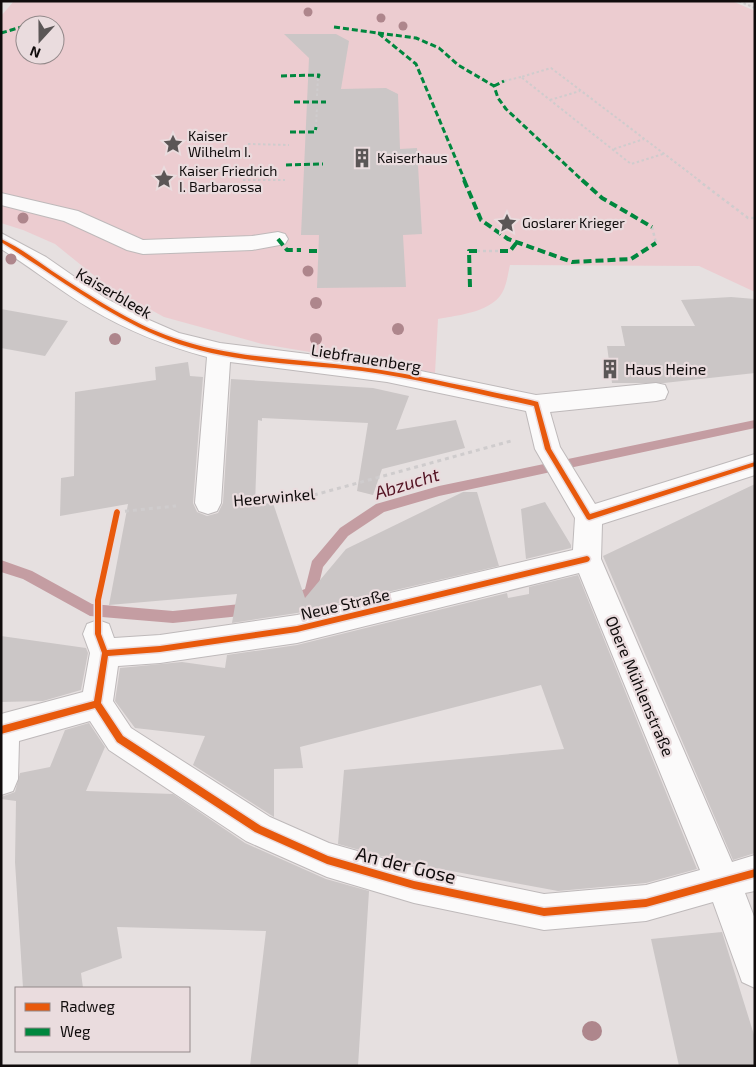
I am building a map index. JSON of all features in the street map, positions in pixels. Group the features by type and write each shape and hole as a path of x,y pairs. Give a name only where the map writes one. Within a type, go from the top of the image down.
{"street":[{"path":"1,199 71,216 134,245 143,247 252,242 278,238"},
{"name":"Kaiserbleek","path":"1,240 38,262 97,303 132,322 173,340 220,352"},
{"name":"Liebfrauenberg","path":"220,352 388,373 536,404 656,392"},
{"name":"Heerwinkel","path":"208,503 216,377 220,352"},
{"path":"536,404 545,441 568,485 590,517 755,464"},
{"name":"Obere Mühlenstraße","path":"590,517 587,559 739,877 755,969"},
{"name":"Neue Straße","path":"97,704 102,644 160,650 298,630 587,559"},
{"path":"1,779 2,730 97,704"},
{"name":"An der Gose","path":"97,704 120,739 250,824 327,860 414,885 544,912 646,903 739,877"}],"path":[{"path":"739,1 755,8"},
{"path":"504,81 551,68 748,218 755,218"},
{"path":"521,77 632,164 664,154"},
{"path":"318,78 318,96"},
{"path":"550,100 581,91"},
{"path":"316,127 317,108"},
{"path":"613,149 644,139"},
{"path":"248,144 289,145"},
{"path":"243,180 285,180"},
{"path":"652,227 656,243"},
{"path":"477,251 500,251"}],"shaded area":[{"path":"14,1 732,1 755,11 755,292 699,266 510,265 504,289 493,303 485,308 466,314 438,319 435,373 262,344 164,317 107,286 55,244 1,223 1,16"}],"building":[{"name":"Kaiserhaus","path":"284,34 336,34 349,41 341,89 386,88 398,94 400,149 417,148 422,234 403,235 406,287 317,288 319,235 301,235 309,58"},
{"path":"731,297 755,299 755,373 664,383 612,383 607,346 625,346 621,326 695,326 681,300"},
{"path":"1,309 68,321 45,356 1,348"},
{"path":"188,362 190,376 203,377 193,503 197,512 207,516 218,513 223,503 231,379 373,388 409,396 396,430 456,420 465,448 382,469 373,495 357,491 368,423 262,418 262,421 258,420 255,504 273,503 305,598 346,549 463,492 477,492 499,566 297,613 232,623 237,594 109,605 128,504 60,516 61,478 74,476 75,392 156,380 155,367"},
{"path":"755,484 755,853 733,860 603,556"},
{"path":"545,502 571,548 526,559 521,509"},
{"path":"578,575 697,869 646,883 558,891 403,862 338,844 344,770 564,749 541,685 300,747 303,768 274,769 274,817 193,765 205,736 135,728 115,701 120,668 182,662 225,668 227,655 297,645 507,593 508,598 529,594 529,587"},
{"path":"1,636 86,648 88,653 81,690 43,701 1,702"},
{"path":"89,723 105,747 86,791 173,794 245,843 326,879 369,891 358,1066 250,1066 266,931 117,927 122,958 81,973 83,987 23,987 15,862 16,801 1,799 1,797 15,792 20,773 50,767 65,730"},
{"path":"722,932 755,1038 755,1066 679,1066 651,939"}],"waterway":[{"name":"Abzucht","path":"289,601 311,593 317,565 344,532 380,508 439,491 755,424"},
{"name":"Abzucht","path":"1,566 27,575 90,610 173,617 250,609"}],"marked path":[{"path":"334,27 378,33 416,64 481,220 508,239 572,262 631,259 656,243"},
{"path":"1,33 15,29"},
{"path":"378,33 416,38 439,48 458,65 494,86 498,98 506,109 553,155 602,198 652,227"},
{"path":"281,76 319,75 318,78"},
{"path":"494,86 504,81"},
{"path":"294,102 326,102"},
{"path":"290,132 315,132 316,127"},
{"path":"286,165 323,164"},
{"path":"278,239 287,250 301,250"},
{"path":"500,251 510,251 517,242"},
{"path":"309,251 318,251"},
{"path":"470,287 469,251 477,251"}],"cycle path":[{"path":"1,240 126,319 148,330 196,347 250,358 388,373 536,404 548,449 589,517 755,464"},
{"path":"117,512 98,600 98,634 105,653 97,704 120,739 258,829 327,860 414,885 544,912 646,903 755,873"},
{"path":"105,653 160,649 297,629 587,559"},
{"path":"1,730 97,704"}],"place":[{"name":"Kaiser Wilhelm I.","path":"173,144"},
{"name":"Kaiserhaus","path":"362,158"},
{"name":"Kaiser Friedrich I. Barbarossa","path":"164,179"},
{"name":"Goslarer Krieger","path":"507,223"},
{"name":"Haus Heine","path":"610,369"}]}
